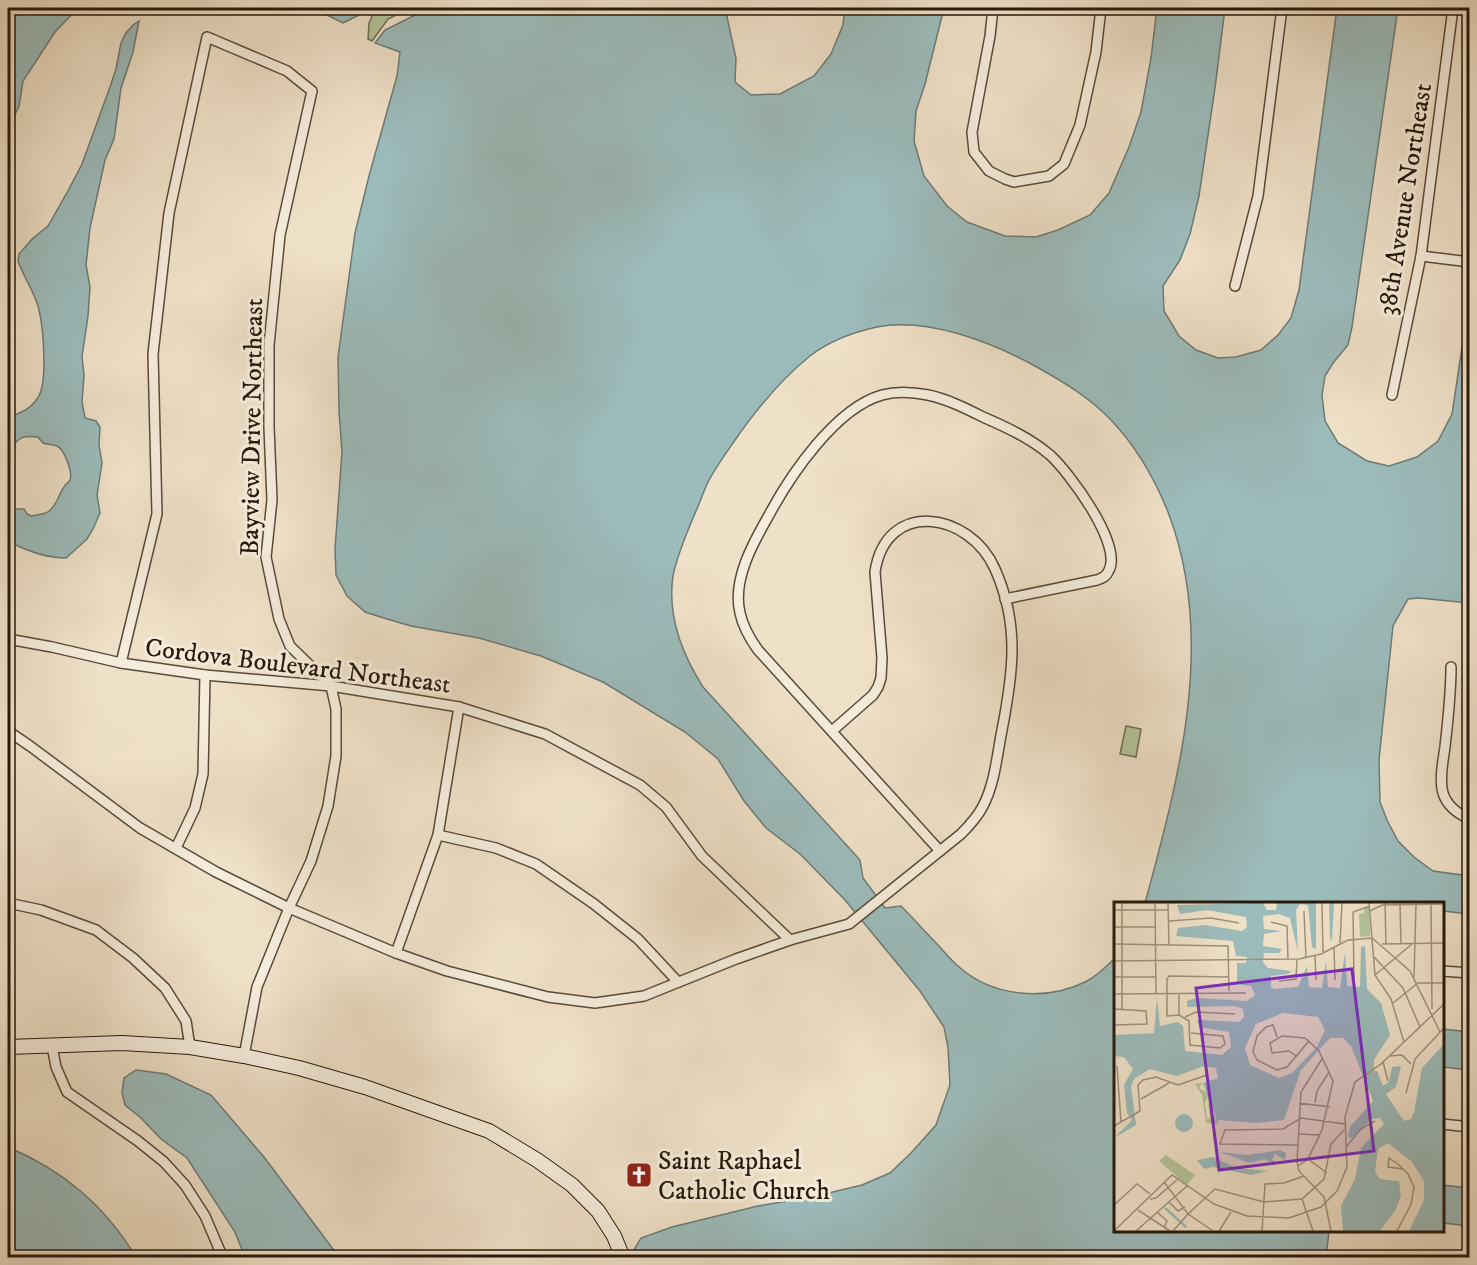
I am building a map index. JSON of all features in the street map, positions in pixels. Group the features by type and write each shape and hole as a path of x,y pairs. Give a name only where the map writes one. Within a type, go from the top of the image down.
{"street":[{"path":"993,8 972,132 974,152 989,171 1014,182 1049,176 1064,164 1080,125 1096,52 1101,8"},
{"path":"1235,286 1258,196 1282,8"},
{"name":"38th Avenue Northeast","path":"1392,395 1421,256 1453,8"},
{"name":"Bayview Drive Northeast","path":"121,663 157,514 153,354 169,213 207,37 287,71 312,91 280,235 269,345 272,500 266,558 279,619 290,646 331,686"},
{"path":"1421,256 1470,262"},
{"path":"940,851 793,690 750,639 740,613 738,598 744,566 760,529 793,474 829,431 852,410 882,395 912,393 928,395 954,403 1032,442 1051,456 1086,498 1108,544 1111,557 1109,571 1105,577 1005,599"},
{"path":"8,731 141,828 216,872 289,908 396,953 447,970 548,997 595,1003 644,996 790,940 849,924 961,834 978,814 984,805 991,782 1007,705 1012,672 1012,633 1005,599 995,569 988,556 968,535 955,527 934,521 913,523 892,534 883,545 877,558 875,572 882,658 881,678 873,695 832,731"},
{"name":"Cordova Boulevard Northeast","path":"8,639 121,663 205,675 331,686 459,707 544,734 640,785 666,807 702,856 790,940"},
{"path":"1451,667 1451,689 1442,774 1443,793 1454,810 1470,819"},
{"path":"176,848 195,808 203,774 205,675"},
{"path":"244,1056 257,987 311,861 328,806 336,756 336,709 331,686"},
{"path":"396,953 438,835 459,707"},
{"path":"438,835 496,848 536,864 594,904 638,939 678,982"},
{"path":"8,903 41,910 96,930 134,958 165,988 186,1021 190,1047"},
{"path":"1444,971 1470,973"},
{"path":"8,1047 122,1043 190,1047 244,1056 330,1076 489,1131 521,1150 572,1185 598,1212 623,1255"},
{"path":"52,1046 56,1067 67,1092 138,1141 164,1162 185,1185 205,1216 223,1257"},
{"path":"1444,1124 1470,1127"}],"green space":[{"path":"376,8 410,8 388,19 372,41 368,39 369,23"},
{"path":"1126,726 1141,729 1136,757 1120,754"}],"water":[{"path":"8,8 78,8 55,32 23,81 19,106 8,129"},
{"path":"308,8 365,8 365,10 343,23"},
{"path":"429,8 486,8 523,12 536,8 727,8 736,58 735,82 751,95 780,94 814,76 831,54 843,25 845,8 944,8 916,111 914,141 924,176 947,206 967,222 1005,236 1036,237 1058,230 1090,215 1109,193 1141,112 1157,8 1225,8 1199,196 1190,234 1180,260 1163,286 1164,311 1179,336 1196,350 1218,358 1236,357 1261,350 1278,335 1291,318 1299,290 1337,8 1398,8 1352,327 1348,345 1325,376 1322,395 1325,421 1338,443 1367,461 1389,466 1417,457 1438,441 1452,414 1464,334 1469,329 1469,603 1408,599 1393,626 1379,760 1380,802 1398,841 1433,871 1469,876 1469,914 1444,911 1444,902 1145,902 1170,807 1188,708 1191,659 1190,609 1182,560 1168,512 1157,486 1144,462 1119,429 1102,411 1075,390 999,348 938,329 897,325 877,327 851,334 810,356 788,375 759,408 741,431 707,484 677,561 672,591 672,606 678,634 703,687 860,860 863,878 885,908 901,906 958,966 987,984 1003,990 1037,994 1071,988 1091,979 1114,959 1114,1232 1329,1232 1326,1257 623,1257 632,1253 641,1238 672,1227 758,1206 812,1197 862,1185 890,1173 936,1125 950,1085 948,1047 944,1027 920,991 845,900 800,854 766,828 744,801 718,759 685,732 603,682 541,656 479,638 411,626 365,612 347,596 336,575 335,549 342,452 338,357 355,233 397,76 400,52 375,43 385,30"},
{"path":"139,21 133,52 121,88 114,139 105,160 90,228 86,265 90,287 82,357 84,375 82,402 85,418 96,421 100,427 99,445 102,463 97,495 100,513 87,539 66,558 51,557 8,541 8,512 11,509 24,509 31,516 47,512 54,505 71,476 60,448 43,443 38,437 20,439 8,452 8,420 26,410 37,399 41,391 44,367 39,312 18,261 19,254 48,226 82,164 116,69 121,43 126,33"},
{"path":"1444,1029 1469,1032 1469,1070 1444,1067"},
{"path":"136,1070 166,1074 211,1095 264,1157 339,1257 245,1257 235,1232 187,1158 161,1139 125,1105 122,1093 124,1078"},
{"path":"8,1147 47,1167 81,1192 110,1221 136,1257 8,1257"},
{"path":"1444,1185 1469,1188 1469,1226 1444,1223"}],"place":[{"name":"Saint Raphael Catholic Church","path":"639,1175"}]}
